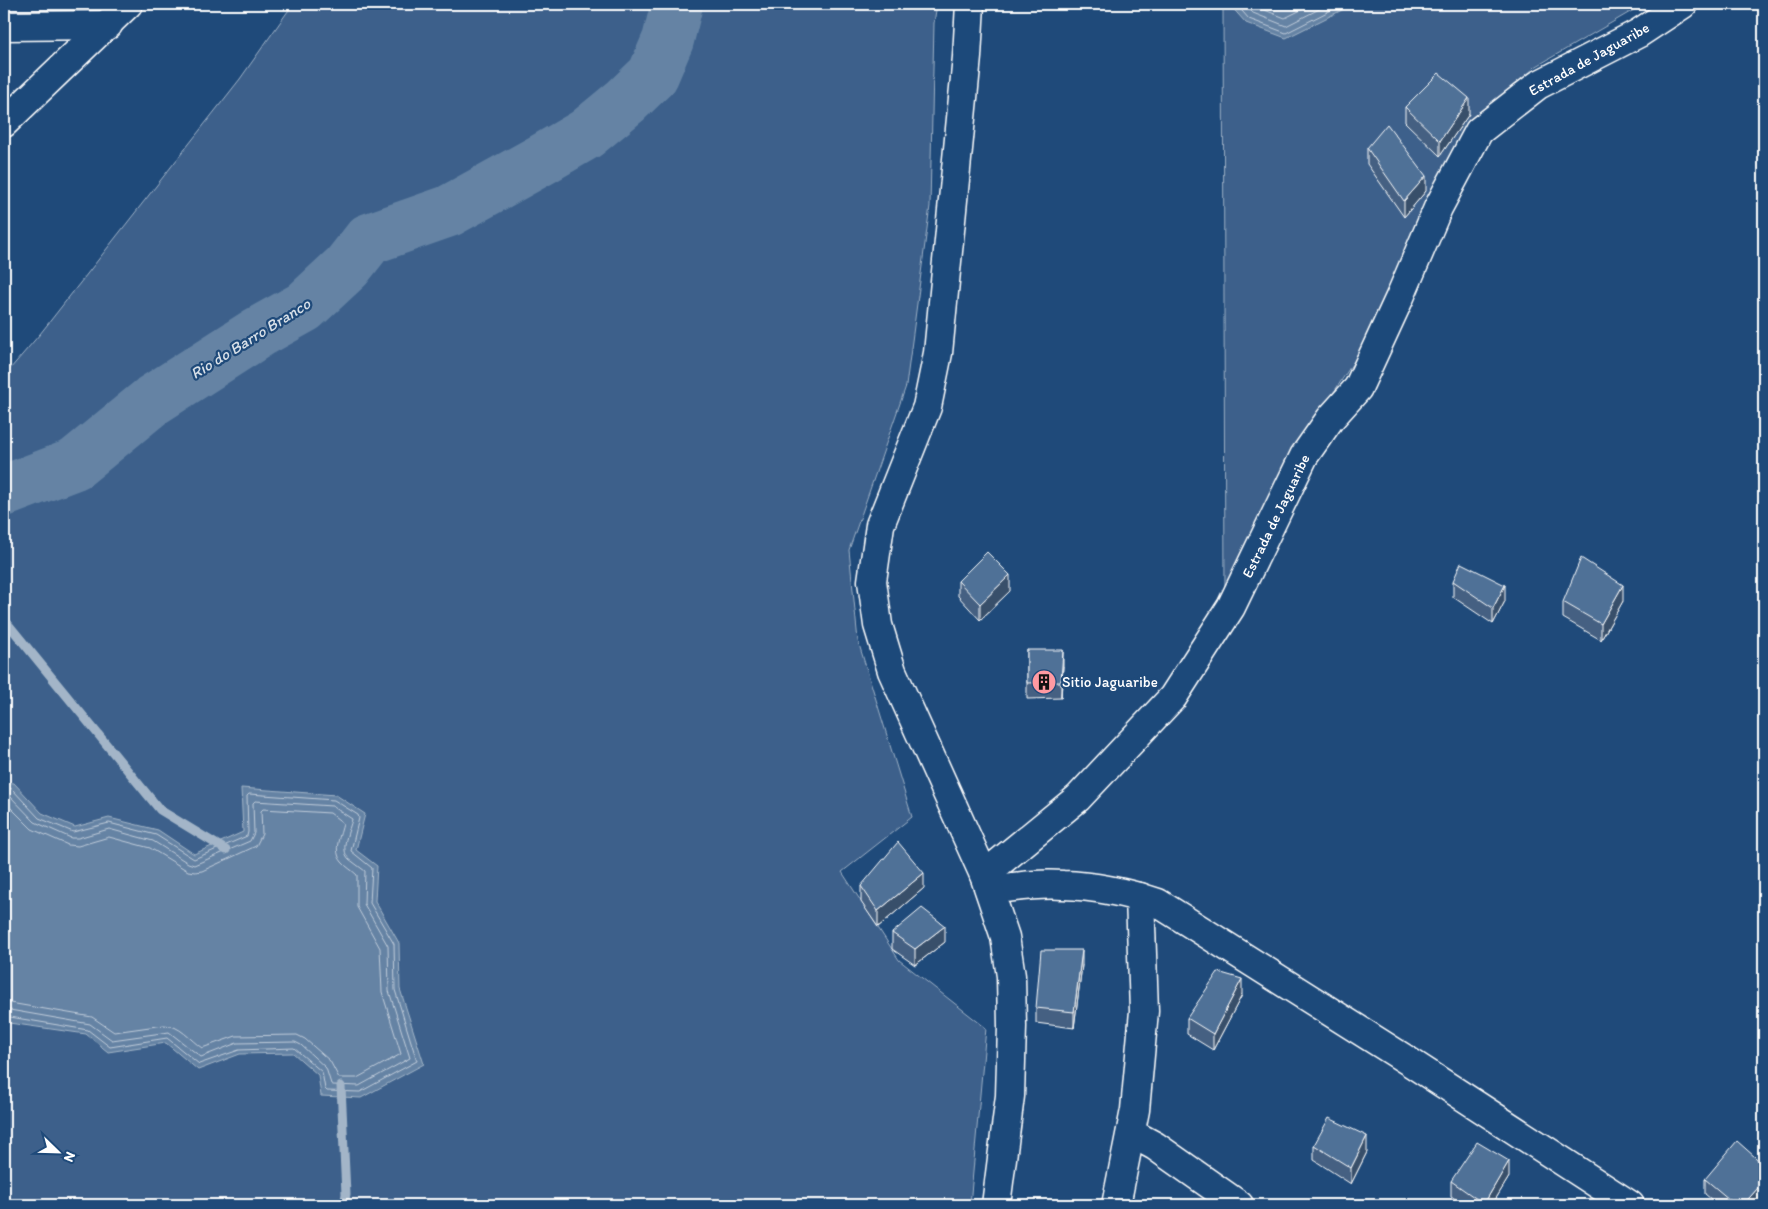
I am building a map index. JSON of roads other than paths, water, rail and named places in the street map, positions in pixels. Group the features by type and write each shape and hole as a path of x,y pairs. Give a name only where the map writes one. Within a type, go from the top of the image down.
{"street":[{"path":"4,123 128,4"},
{"path":"970,4 967,57 938,353 927,407 880,525 872,581 878,624 892,671 987,882 1005,937 1011,976 1010,1096 996,1205"},
{"name":"Estrada de Jaguaribe","path":"987,882 1078,798 1173,697 1231,607 1304,456 1330,419 1358,388 1438,208 1479,131 1538,85 1638,33 1683,4"},
{"path":"4,26 108,25"},
{"path":"987,882 1037,885 1063,884 1140,897 1158,903 1421,1069 1630,1205"},
{"path":"1116,1205 1131,1133 1141,1054 1144,1011 1140,897"},
{"path":"1131,1133 1154,1146 1238,1205"}],"water":[{"path":"1229,4 1354,4 1286,38 1246,23"},
{"path":"4,782 14,783 42,813 75,827 109,818 158,830 194,854 243,832 241,788 336,795 365,814 356,850 377,866 375,901 399,943 400,989 424,1064 361,1098 321,1096 318,1075 293,1053 240,1054 198,1070 166,1043 108,1052 86,1034 9,1023 4,1020"}],"waterway":[{"name":"Rio do Barro Branco","path":"4,491 75,464 153,400 259,332 304,307 347,267 369,239 449,211 586,134 626,101 653,75 668,40 677,4"},
{"path":"4,619 160,810 226,850"},
{"path":"341,1086 346,1194 344,1205"}],"place":[{"name":"Sitio Jaguaribe","path":"1044,682"}]}
